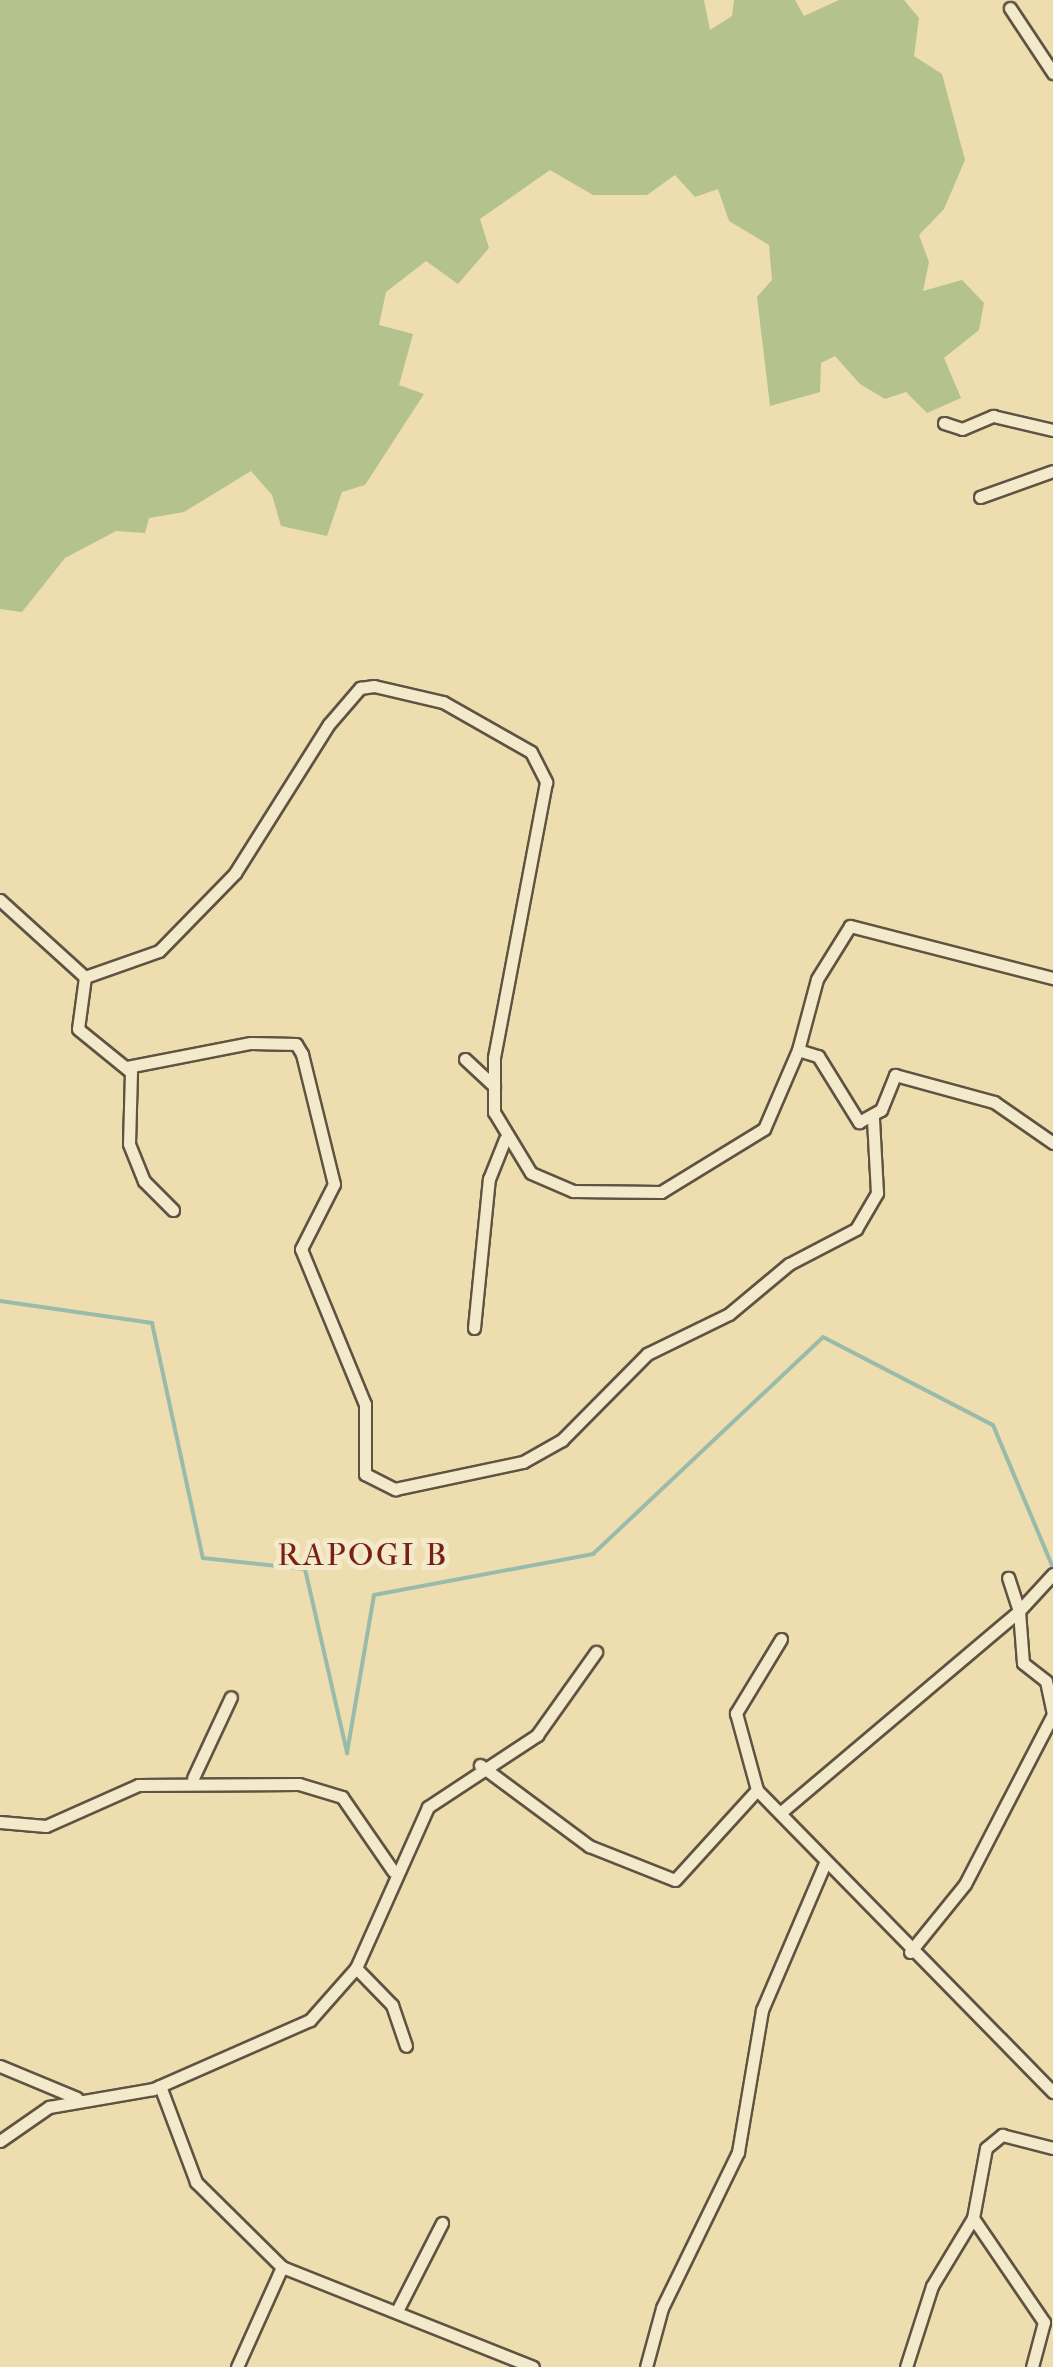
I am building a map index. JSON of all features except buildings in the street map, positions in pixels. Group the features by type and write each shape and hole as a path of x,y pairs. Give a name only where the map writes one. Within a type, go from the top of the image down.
{"street":[{"path":"1010,8 1053,73"},
{"path":"944,423 962,429 994,416 1053,430"},
{"path":"980,496 1053,472"},
{"path":"85,977 181,935 235,873 360,688 444,702 532,752 546,782 494,1086 505,1139 489,1180 483,1306 474,1328"},
{"path":"0,900 85,977"},
{"path":"505,1139 550,1184 662,1192 764,1129 798,1050 817,979 850,926 1053,978"},
{"path":"85,977 78,1029 126,1067 251,1043 296,1044 302,1054 334,1184 302,1249 365,1404 372,1440 365,1474 395,1489 523,1462 562,1440 647,1354 729,1314 788,1264 856,1229 876,1193 873,1118 895,1075 994,1102 1053,1142"},
{"path":"798,1050 818,1056 854,1120 873,1118"},
{"path":"465,1060 494,1086"},
{"path":"126,1067 128,1144 144,1181 173,1210"},
{"path":"780,1813 1019,1611 1053,1574"},
{"path":"910,1952 965,1884 1053,1714 1046,1680 1023,1663 1019,1611 1008,1578"},
{"path":"781,1640 736,1713 758,1790 824,1865 1053,2092"},
{"path":"0,2141 19,2122 77,2098 160,2086 292,2033 356,1968 393,1872 428,1807 480,1765 538,1735 596,1652"},
{"path":"193,1778 232,1696"},
{"path":"480,1765 589,1846 675,1880 758,1790"},
{"path":"0,1822 46,1826 138,1784 193,1778 333,1792 379,1840 393,1872"},
{"path":"646,2367 662,2308 738,2152 762,2010 824,1865"},
{"path":"356,1968 392,2005 406,2046"},
{"path":"0,2066 77,2098"},
{"path":"160,2086 196,2182 282,2267 533,2367"},
{"path":"906,2367 932,2286 973,2218 993,2139 1053,2148"},
{"path":"973,2218 1044,2322 1032,2367"},
{"path":"397,2310 442,2224"},
{"path":"237,2367 282,2267"}],"green space":[{"path":"0,0 704,0 710,30 732,16 734,0 795,0 804,16 839,0 904,0 919,18 914,56 942,74 965,160 944,209 919,235 929,262 923,291 962,280 984,303 979,330 944,358 961,398 927,413 906,392 885,399 860,384 835,356 821,363 820,392 770,406 757,297 772,280 769,245 729,221 718,189 695,197 675,175 647,195 593,195 550,170 480,219 489,248 458,284 426,261 386,292 379,325 413,334 399,385 424,394 365,485 342,492 327,536 281,526 272,495 251,471 184,512 149,518 145,533 116,531 65,558 22,612 0,609"}],"waterway":[{"path":"0,1301 152,1323 203,1558 305,1569 347,1753 374,1595 593,1554 823,1337 993,1425 1053,1568"}],"district":[{"name":"RAPOGI B","path":"363,1555"}]}
